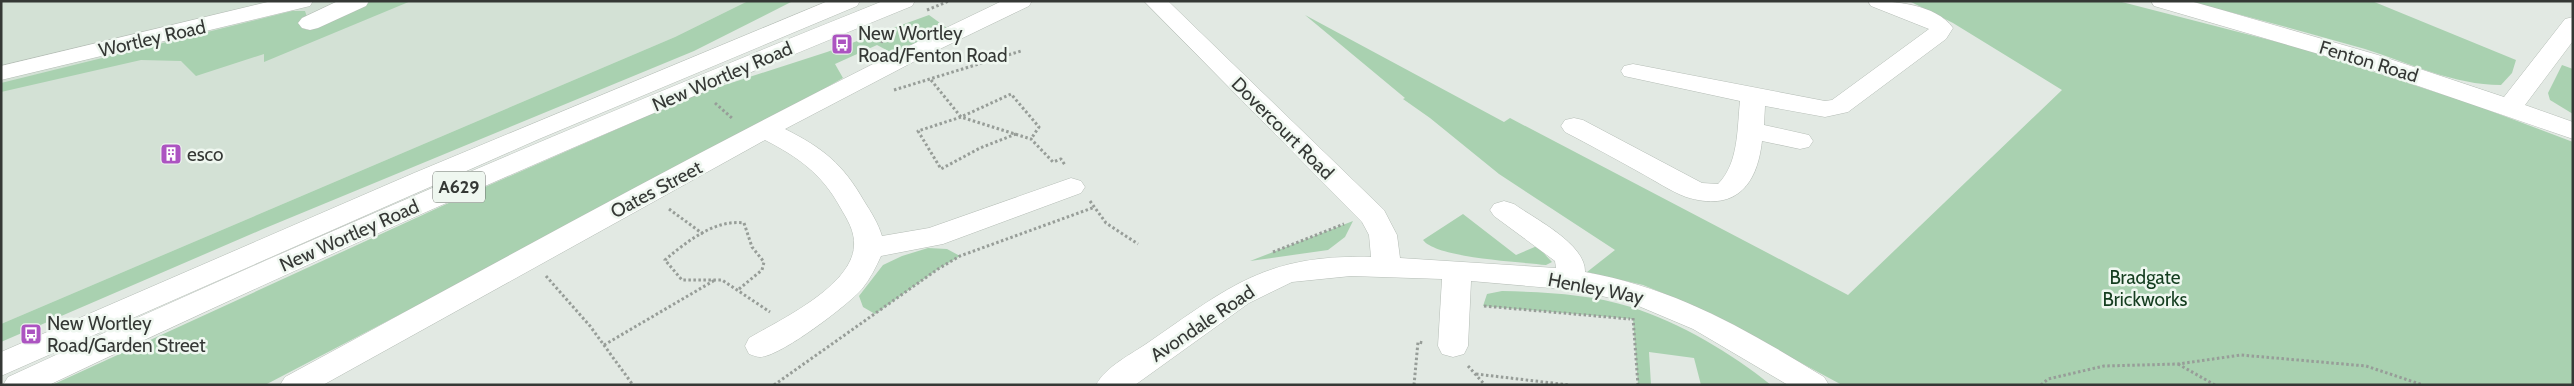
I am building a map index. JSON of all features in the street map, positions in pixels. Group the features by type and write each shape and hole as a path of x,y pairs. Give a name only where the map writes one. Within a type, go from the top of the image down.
{"street":[{"name":"Wortley Road","path":"1,73 358,1"},
{"name":"New Wortley Road","path":"1,365 318,223 580,111 849,1"},
{"name":"New Wortley Road","path":"19,385 376,223 697,85 904,1"},
{"name":"Oates Street","path":"296,385 758,133 906,56 1021,1"},
{"name":"Dovercourt Road","path":"1155,1 1374,218 1383,236 1387,267"},
{"path":"1633,71 1825,109 1839,107 1938,34 1941,28 1935,22 1879,1"},
{"name":"Fenton Road","path":"2162,1 2294,38 2510,107 2573,130"},
{"path":"2510,107 2573,24"},
{"path":"1574,126 1694,190 1714,194 1729,189 1738,180 1745,166 1753,96"},
{"path":"1749,130 1800,141"},
{"path":"758,133 799,147 821,160 831,170 866,230 868,248 855,276 841,292 824,306 760,346"},
{"path":"868,248 933,237 1077,186"},
{"path":"1504,210 1567,255 1571,263 1570,281"},
{"name":"Henley Way","path":"1387,267 1457,270 1570,281 1632,306 1665,303 1710,323 1813,385"},
{"name":"Avondale Road","path":"1112,385 1232,299 1262,283 1289,273 1323,268 1387,267"},
{"path":"1453,346 1457,270"}],"path":[{"path":"888,92 1021,51"},
{"path":"931,80 961,117 1031,139 1053,162 1061,159 1077,186 1106,223 1138,244"},
{"path":"697,85 758,133"},
{"path":"1016,134 980,148 941,169 918,131 961,117 1011,94 1039,128 1031,139"},
{"path":"647,193 703,234"},
{"path":"774,385 938,269 960,256 1095,207"},
{"path":"1269,254 1369,213"},
{"path":"739,289 762,270 764,262 752,247 744,222 735,219 703,234 665,260 682,280 722,280 739,289 790,327"},
{"path":"529,257 590,326 634,385"},
{"path":"604,345 716,280"},
{"path":"1456,304 1632,306 1638,385"},
{"path":"2040,385 2048,379 2104,366 2178,364 2241,355 2366,366 2423,385"},
{"path":"2178,364 2215,385"},
{"path":"1475,374 1569,385"}],"shaded area":[{"path":"1,1 748,1 675,37 1,324"}],"green space":[{"path":"371,1 411,1 264,62 264,54 196,76 181,61 141,60 1,92 1,83 292,11 305,11 307,17 300,26 307,30"},
{"path":"748,1 793,1 694,51 263,229 1,342 1,324 675,37"},
{"name":"Bradgate Brickworks","path":"1909,1 2118,1 2297,47 2472,104 2573,142 2573,385 1842,385 1697,307 1643,285 1587,272 1615,250 1499,174 1430,118 1403,99 1405,98 1305,15 1504,122 1510,118 1848,295 2062,90 1953,23"},
{"path":"2187,1 2372,1 2516,60 2512,73 2501,85 2466,81 2432,72 2365,49"},
{"path":"929,15 947,28 894,54 877,45 835,64 843,78 738,138 265,385 52,385 453,201 697,94 827,52"},
{"path":"2562,65 2573,69 2573,114 2550,100 2548,93"},
{"path":"1463,214 1516,255 1537,246 1552,262 1546,265 1461,255 1431,246 1423,240"},
{"path":"1353,221 1345,237 1328,250 1250,261"},
{"path":"928,248 947,249 960,256 938,269 875,314 863,307 859,296 883,265 902,256"},
{"path":"1502,291 1584,296 1631,307 1668,321 1705,340 1771,385 1701,385 1694,358 1649,352 1651,385 1638,385 1633,319 1483,306 1487,294"}],"place":[{"name":"New Wortley Road/Fenton Road","path":"842,44"},
{"name":"esco","path":"171,154"},
{"name":"New Wortley Road/Garden Street","path":"31,334"}]}
